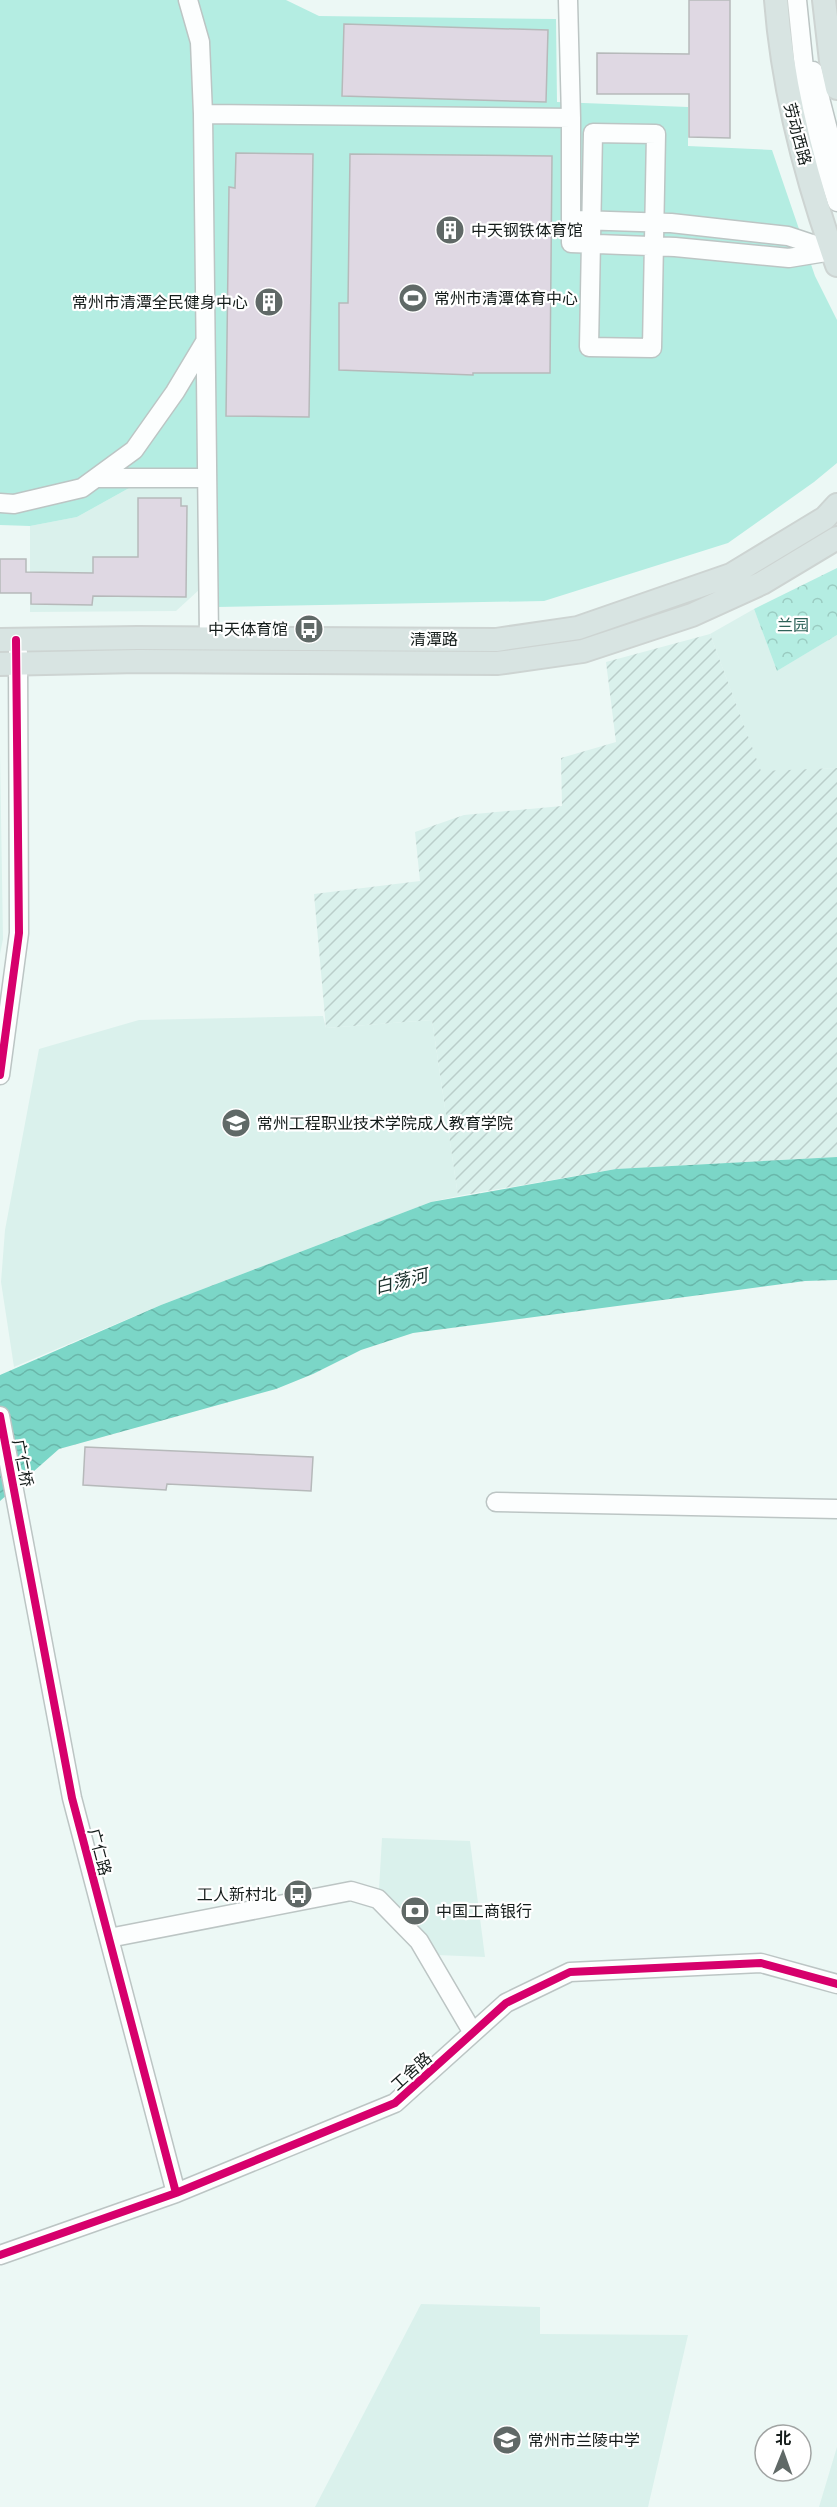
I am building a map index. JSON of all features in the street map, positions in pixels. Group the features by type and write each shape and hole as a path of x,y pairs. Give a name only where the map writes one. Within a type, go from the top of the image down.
{"main road":[{"name":"劳动西路","path":"776,0 781,61 795,129 834,258"},
{"path":"824,0 831,61 837,88"},
{"name":"清潭路","path":"8,640 209,638 496,640 578,628 730,575 825,518 837,505"},
{"name":"清潭路","path":"9,664 138,661 498,663 572,652 692,615 762,583 837,538"}],"street":[{"path":"188,0 200,42 203,114 209,638"},
{"path":"568,0 571,243 653,246 789,258 834,258"},
{"path":"797,0 808,117 837,202"},
{"path":"806,0 813,74 837,165"},
{"path":"203,114 571,118"},
{"path":"593,133 656,134 652,348 589,347 591,221 593,133"},
{"path":"571,220 654,222 788,236 834,258"},
{"path":"0,503 14,504 82,488 134,450 175,392 206,341"},
{"path":"96,478 207,478"},
{"path":"0,1075 19,933 8,640"},
{"name":"广仁桥","path":"0,1416 19,1514"},
{"path":"496,1502 837,1509"},
{"name":"广仁路","path":"19,1514 72,1798 176,2193"},
{"path":"109,1938 351,1891 378,1899 419,1941 472,2033"},
{"name":"工舍路","path":"0,2255 176,2193 395,2103 506,2003 570,1972 761,1963 837,1984"}],"shaded area":[{"path":"131,487 198,488 200,589 176,611 30,612 30,526 77,517"},
{"path":"754,609 777,671 837,635 837,768 761,772 710,634"},
{"path":"710,634 761,771 837,768 837,1157 616,1169 458,1196 432,1020 326,1028 314,894 420,881 415,832 464,815 562,806 561,758 616,742 606,662"},
{"path":"0,752 3,939 0,954"},
{"name":"常州工程职业技术学院成人教育学院","path":"323,1016 326,1028 432,1020 458,1196 431,1202 161,1305 14,1367 1,1282 5,1230 39,1049 139,1020"},
{"path":"382,1838 470,1841 485,1957 437,1955 379,1889"},
{"name":"常州市兰陵中学","path":"421,2304 540,2307 540,2334 688,2335 648,2507 315,2507"},
{"path":"837,2447 837,2507 819,2507"}],"green space":[{"name":"常州市清潭体育中心","path":"0,0 286,0 319,16 556,19 557,102 688,107 688,146 772,150 815,276 837,320 837,463 728,543 544,601 217,607 216,488 131,487 77,517 30,526 0,525"},
{"name":"兰园","path":"837,568 837,635 777,671 754,609"}],"water":[{"name":"白荡河","path":"837,1157 837,1280 805,1281 413,1333 361,1350 276,1389 59,1449 0,1501 0,1375 161,1305 431,1202 616,1169"}],"building":[{"path":"689,0 730,0 730,138 689,137 689,94 597,94 597,53 689,54"},
{"path":"344,24 548,30 546,102 342,96"},
{"name":"常州市清潭全民健身中心","path":"236,153 313,154 309,417 226,416 229,187 235,188"},
{"name":"中天钢铁体育馆","path":"350,154 552,156 550,373 473,373 473,375 339,370 339,303 348,303"},
{"path":"138,498 181,498 181,506 187,506 186,597 93,596 92,605 31,604 31,593 0,593 0,559 26,559 26,572 93,573 93,557 138,557"},
{"path":"85,1447 313,1457 311,1491 167,1484 166,1490 83,1485"}],"cycle path":[{"path":"0,1075 19,933 16,640"},
{"path":"0,1416 72,1798 176,2193"},
{"path":"0,2255 176,2193 395,2103 506,2003 570,1972 761,1963 837,1984"}],"place":[{"name":"中天钢铁体育馆","path":"450,230"},
{"name":"常州市清潭体育中心","path":"413,298"},
{"name":"常州市清潭全民健身中心","path":"269,302"},
{"name":"中天体育馆","path":"309,629"},
{"name":"常州工程职业技术学院成人教育学院","path":"236,1123"},
{"name":"工人新村北","path":"298,1894"},
{"name":"中国工商银行","path":"415,1911"},
{"name":"常州市兰陵中学","path":"507,2440"}]}
